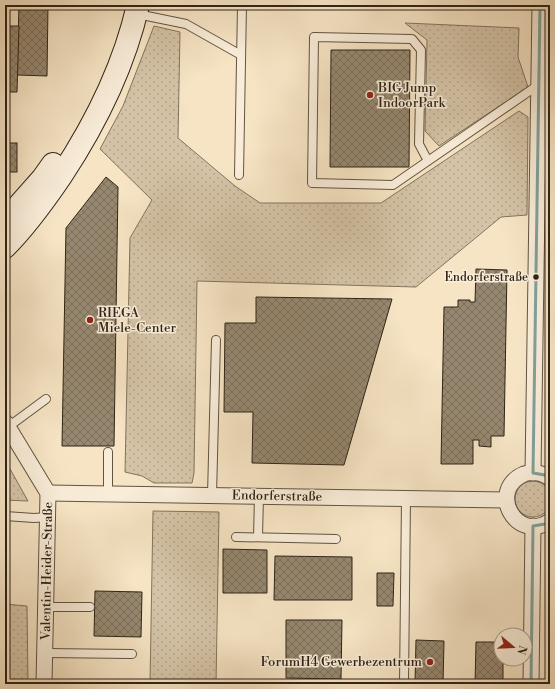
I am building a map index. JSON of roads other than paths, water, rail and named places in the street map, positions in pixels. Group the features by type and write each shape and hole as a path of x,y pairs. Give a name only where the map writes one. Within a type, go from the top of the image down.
{"main road":[{"path":"5,221 43,178 57,158 91,98 110,54 133,8"},
{"path":"5,247 37,212 70,163 95,120 118,70 133,8"}],"street":[{"path":"533,472 540,5"},
{"name":"Valentin-Heider-Straße","path":"6,424 48,493 44,684"},
{"path":"550,478 533,472 519,476 512,483 506,500 512,516 527,526 545,524 550,520"},
{"name":"Endorferstraße","path":"48,493 506,500"},
{"path":"531,684 533,526"}],"lane":[{"path":"239,175 242,5"},
{"path":"133,8 186,24 241,55"},
{"path":"428,161 419,144 421,50 412,39 314,37 312,183 393,185 428,161 539,84"},
{"path":"212,495 216,340"},
{"path":"6,424 46,399"},
{"path":"108,452 108,494"},
{"path":"258,537 259,496"},
{"path":"404,684 406,498"},
{"path":"5,516 34,518 48,517"},
{"path":"236,537 336,539"},
{"path":"46,607 90,607"},
{"path":"45,653 132,654"}],"place":[{"name":"BIG Jump IndoorPark","path":"370,95"},
{"name":"Endorferstraße","path":"536,277"},
{"name":"RIEGA Miele-Center","path":"90,320"},
{"name":"ForumH4 Gewerbezentrum","path":"430,662"}]}
